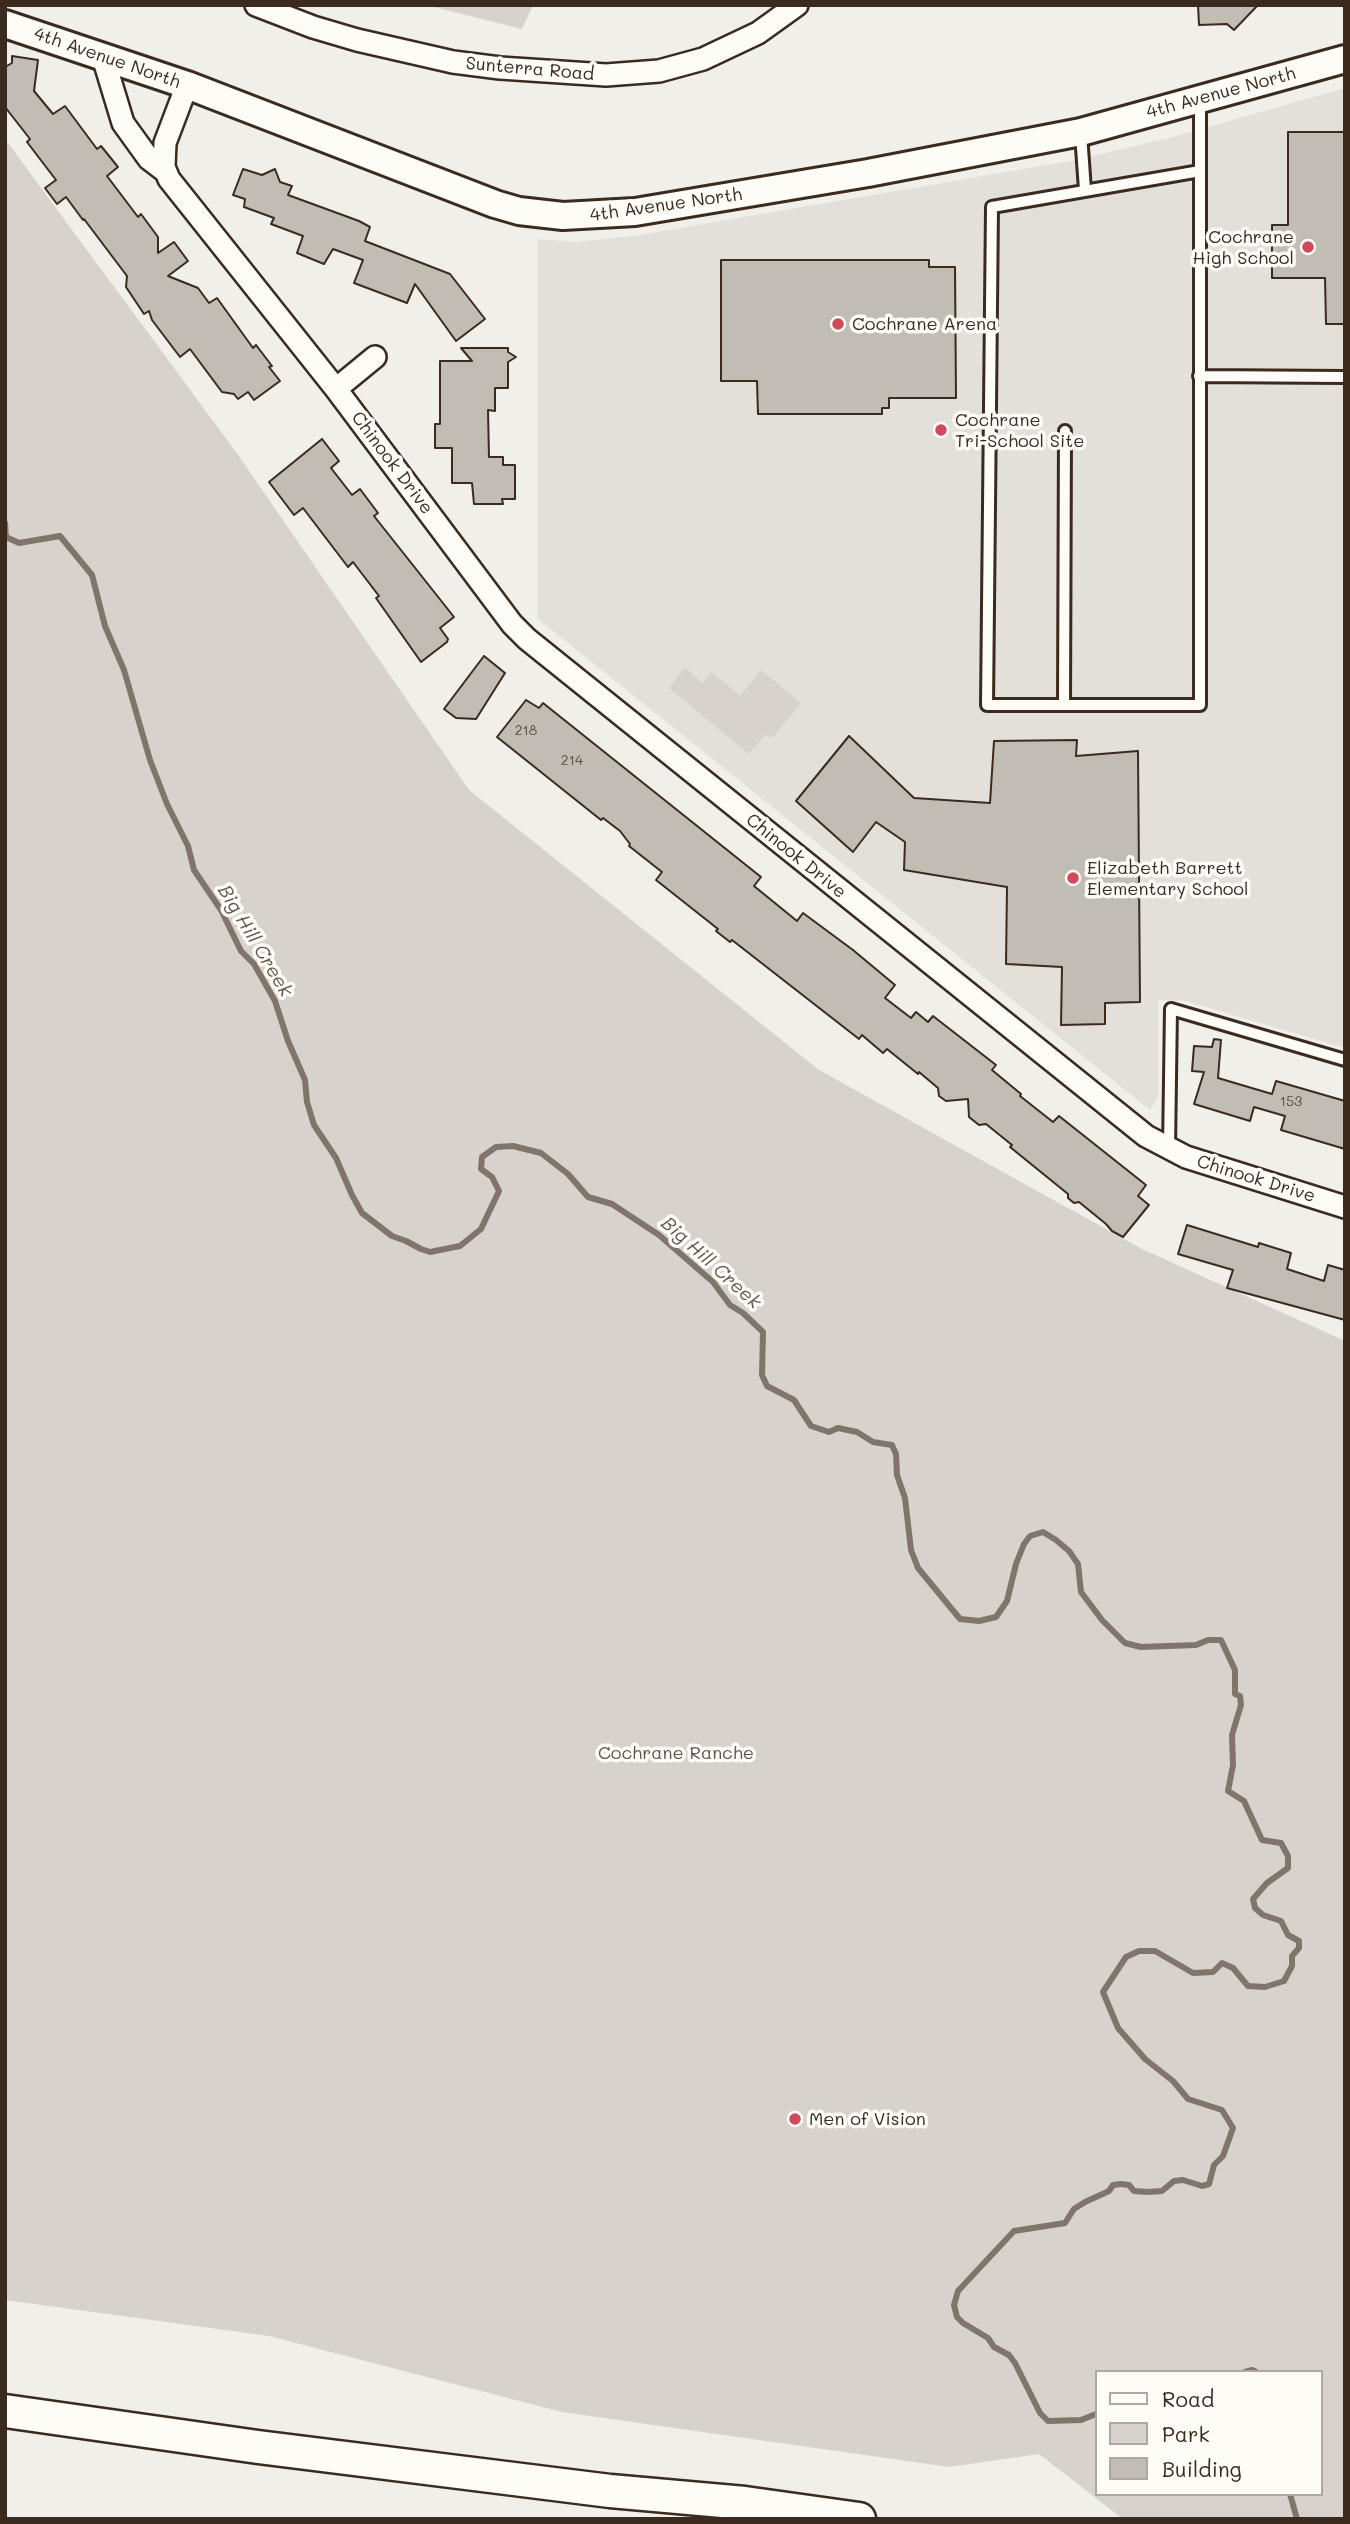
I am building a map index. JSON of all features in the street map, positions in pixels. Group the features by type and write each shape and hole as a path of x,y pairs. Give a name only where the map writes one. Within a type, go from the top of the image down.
{"main road":[{"path":"5,2411 258,2447 610,2491 745,2503 859,2519"}],"street":[{"name":"Sunterra Road","path":"256,5 313,27 357,40 453,62 606,75 659,71 703,59 758,33 797,5"},
{"name":"4th Avenue North","path":"5,24 187,85 495,204 519,211 563,216 635,212 868,173 1081,131 1345,59"},
{"name":"Chinook Drive","path":"103,57 126,129 149,159 166,172 336,389 512,624 527,639 1136,1128 1186,1157 1345,1206"},
{"path":"166,172 163,158 165,143 187,85"},
{"path":"336,389 376,357"}],"lane":[{"path":"1200,100 1200,171 1199,376 1200,705 987,705 992,207 1200,171"},
{"path":"1081,131 1085,190"},
{"path":"1199,376 1345,377"},
{"path":"1064,705 1065,431"},
{"path":"1169,1149 1171,1009 1345,1060"}],"shaded area":[{"name":"Cochrane Tri-School Site","path":"1345,88 1345,1048 1185,1001 1158,1000 1158,1098 1150,1110 538,619 538,239 575,242 634,236 1076,160 1173,137"}],"green space":[{"path":"426,5 533,5 522,29"},
{"name":"Cochrane Ranche","path":"5,139 236,452 469,790 819,1070 1142,1249 1345,1341 1345,2519 1123,2519 1039,2454 949,2467 562,2412 269,2336 5,2300"},
{"path":"685,668 703,683 712,672 740,696 761,670 801,703 772,738 765,735 749,754 669,688"}],"building":[{"path":"1198,5 1258,5 1234,30 1227,24 1199,25"},
{"path":"12,56 38,60 34,91 53,114 65,106 97,149 101,146 118,167 107,176 138,217 141,214 158,237 158,253 174,242 188,261 168,276 198,288 209,303 217,298 253,348 256,345 272,366 269,367 280,381 254,400 248,392 238,399 234,394 222,392 190,349 180,357 152,320 149,311 144,314 126,287 127,276 84,219 66,197 57,204 45,188 56,180 27,142 30,139 5,107 5,67 12,63"},
{"name":"Cochrane High School","path":"1288,132 1345,132 1345,324 1326,324 1325,278 1272,278 1272,225 1288,225"},
{"path":"243,169 262,175 275,169 280,182 292,186 288,195 359,221 370,227 365,241 450,274 485,319 456,341 415,284 407,303 354,283 363,260 333,249 324,264 297,253 303,236 271,224 274,218 244,207 245,199 233,195"},
{"name":"Cochrane Arena","path":"721,260 929,260 929,267 955,267 956,398 889,398 889,408 882,408 882,414 758,414 757,381 721,381"},
{"path":"461,348 508,348 508,352 516,357 508,362 508,388 495,388 495,411 488,410 489,457 503,457 503,465 515,465 515,499 502,499 503,504 474,504 472,483 452,483 452,448 435,448 435,424 440,424 440,361 472,361"},
{"path":"322,439 339,461 331,468 352,495 360,489 378,513 374,516 454,617 440,628 448,639 447,642 421,662 376,598 379,596 353,562 348,567 303,508 294,515 269,482"},
{"path":"484,656 505,673 476,719 456,718 444,709"},
{"path":"526,700 539,708 543,703 761,877 754,886 797,921 803,913 853,950 895,985 885,998 911,1018 916,1012 928,1022 933,1016 996,1065 992,1070 1021,1094 1020,1096 1053,1122 1059,1116 1146,1185 1138,1196 1149,1205 1123,1237 1112,1231 1079,1202 1074,1203 1068,1198 1068,1194 986,1124 979,1125 969,1117 968,1099 946,1101 939,1096 938,1088 919,1072 918,1074 887,1049 883,1053 862,1035 859,1039 732,940 730,942 716,931 718,929 656,880 662,872 629,846 620,831 603,818 601,820 497,737"},
{"name":"Elizabeth Barrett Elementary School","path":"849,736 914,798 990,803 994,741 1077,740 1076,756 1138,751 1140,1002 1105,1003 1105,1024 1061,1025 1062,967 1006,964 1007,887 904,870 905,842 876,822 853,852 796,801"},
{"path":"1214,1039 1221,1040 1218,1078 1272,1094 1276,1081 1345,1101 1345,1149 1281,1130 1285,1116 1254,1107 1250,1121 1194,1104 1204,1072 1192,1071 1194,1046 1212,1047"},
{"path":"1187,1225 1258,1247 1259,1243 1291,1253 1287,1269 1324,1281 1328,1265 1345,1270 1345,1320 1227,1288 1233,1270 1178,1254"}],"waterway":[{"name":"Big Hill Creek","path":"5,523 6,537 19,543 60,536 92,575 105,626 124,670 150,760 167,804 188,846 194,870 221,910 241,951 254,964 275,1001 305,1080 307,1102 314,1125 336,1158 362,1213 392,1236 421,1249 430,1252 460,1246 481,1229 499,1191 492,1177 481,1169 482,1157 496,1147 513,1146 541,1153 568,1174 588,1197 612,1204 659,1235 713,1282 730,1305 763,1332 762,1375 767,1386 794,1400 811,1426 829,1432 838,1428 857,1432 873,1442 892,1445 896,1454 897,1475 905,1498 911,1550 918,1568 960,1619 979,1621 996,1617 1007,1601 1024,1544 1030,1536 1043,1532 1069,1551 1078,1564 1081,1592 1102,1620 1125,1643 1141,1647 1196,1645 1208,1640 1221,1640 1235,1670 1235,1694 1240,1696 1241,1705 1232,1735 1233,1765 1228,1791 1244,1801 1262,1840 1281,1843 1288,1856 1288,1868 1267,1883 1253,1899 1255,1908 1263,1915 1281,1921 1288,1935 1299,1941 1299,1948 1292,1956 1292,1966 1284,1981 1265,1987 1248,1986 1233,1968 1222,1963 1213,1972 1193,1973 1155,1951 1139,1951 1126,1957 1103,1992 1118,2028 1145,2059 1173,2081 1188,2099 1222,2110 1233,2128 1223,2156 1214,2165 1209,2184 1202,2186 1183,2180 1174,2181 1162,2191 1148,2192 1134,2191 1129,2185 1113,2185 1109,2191 1074,2209 1065,2223 1014,2231 958,2291 954,2305 957,2317 963,2323 1009,2355 1040,2413 1048,2421 1081,2420 1094,2415"},
{"name":"Big Hill Creek","path":"1291,2496 1297,2519"}],"place":[{"name":"Cochrane High School","path":"1308,247"},
{"name":"Cochrane Arena","path":"838,324"},
{"name":"Cochrane Tri-School Site","path":"941,430"},
{"name":"Elizabeth Barrett Elementary School","path":"1073,878"},
{"name":"Men of Vision","path":"795,2119"}]}
